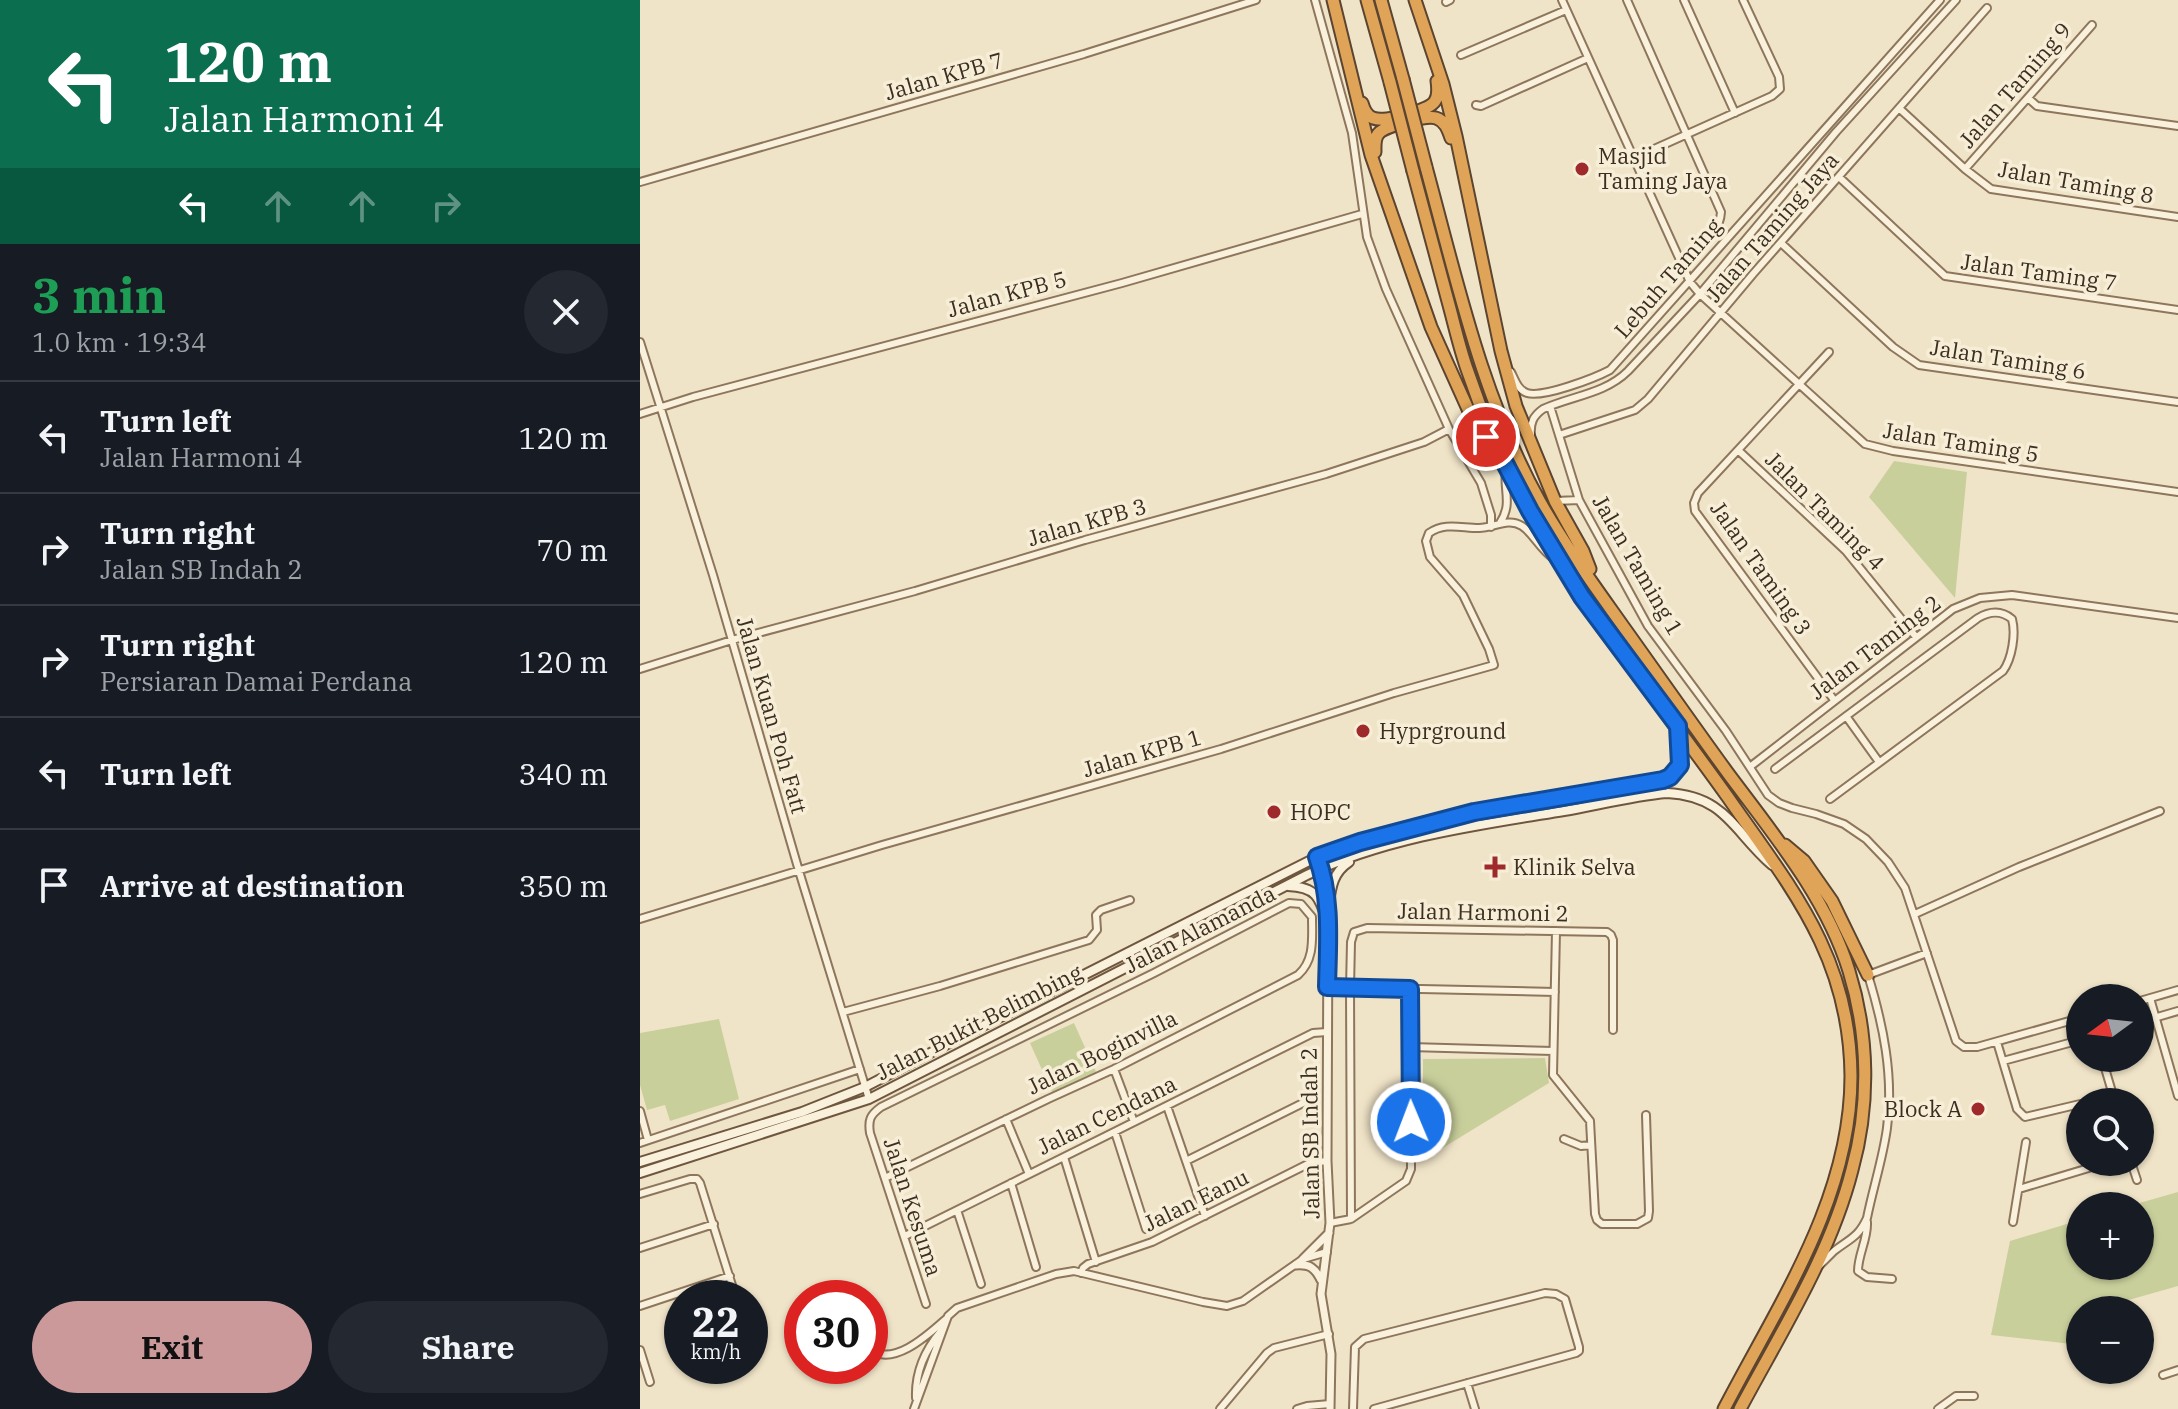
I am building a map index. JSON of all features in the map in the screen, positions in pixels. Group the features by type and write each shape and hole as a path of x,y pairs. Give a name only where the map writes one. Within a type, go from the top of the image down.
{"highway":[{"path":"1333,0 1367,140 1431,327 1472,418 1498,450"},
{"path":"1367,0 1396,80"},
{"path":"1381,0 1396,80 1420,169 1480,365 1518,460 1542,505 1597,589 1816,899 1849,970 1864,1040 1866,1077 1860,1138 1852,1172 1836,1222 1815,1271 1740,1409"},
{"path":"1415,0 1443,84 1501,351 1516,406 1555,501 1583,551 1597,589"},
{"path":"1355,84 1364,109 1376,120 1426,109 1435,103 1438,93 1430,45"},
{"path":"1379,176 1375,153 1379,132 1428,116 1446,125 1460,158"},
{"path":"1420,169 1467,370 1507,468 1582,597 1678,726 1804,907 1835,975 1849,1041 1851,1077 1848,1119 1839,1168 1802,1265 1724,1409"},
{"path":"1775,837 1804,861 1818,879 1847,929 1868,975"}],"main road":[{"name":"Jalan Bukit Belimbing","path":"640,1162 802,1112 865,1087 1317,857 1360,842 1474,812 1663,780 1680,765 1678,726"},
{"name":"Jalan Bukit Belimbing","path":"640,1173 869,1099 1321,869 1363,853 1476,825 1667,793 1684,794 1713,804 1781,874"},
{"path":"1328,910 1335,875 1363,853"},
{"path":"1288,886 1303,886 1313,892 1320,900 1328,924"}],"street":[{"name":"Jalan KPB 7","path":"640,182 1084,54 1256,0"},
{"path":"1315,0 1352,133 1367,237 1386,289 1449,429 1484,492 1491,527 1500,523 1520,525 1542,550 1559,562"},
{"name":"Jalan Taming 5","path":"1562,0 1690,282 1865,444 2178,492"},
{"path":"1627,0 1721,212 1714,233 1684,268"},
{"path":"1684,0 1735,113"},
{"path":"1634,158 1772,96 1780,89 1779,77 1743,0"},
{"name":"Lebuh Taming","path":"1501,351 1518,386 1527,393 1547,392 1601,375 1618,362 1940,0"},
{"name":"Lebuh Taming","path":"1550,406 1619,380 1700,294 1836,132 1956,0"},
{"name":"Jalan Taming Jaya","path":"1559,435 1635,410 1648,399 1987,8"},
{"path":"1461,55 1566,10"},
{"name":"Jalan Taming 9","path":"1965,169 2092,25"},
{"path":"1476,105 1481,106 1588,58"},
{"path":"2028,98 2037,106 2178,126"},
{"name":"Jalan Taming 8","path":"1900,109 1991,189 2178,217"},
{"name":"Jalan Taming 7","path":"1839,177 1945,276 2178,310"},
{"name":"Jalan KPB 5","path":"640,414 865,349 1122,283 1362,214"},
{"name":"Jalan Taming 6","path":"1781,243 1893,347 1919,365 2178,402"},
{"name":"Jalan Kuan Poh Fatt","path":"640,342 869,1099"},
{"name":"Jalan Taming 3","path":"1829,352 1698,493 1694,503 1695,511 1834,700"},
{"path":"1531,446 1530,426 1535,415 1550,406"},
{"name":"Jalan Taming 1","path":"1550,406 1579,500 1648,626 1751,766 1768,795 1779,803 1844,824 1866,839 1888,862 1905,888 1915,914 1956,1041 1964,1047 1997,1042"},
{"name":"Jalan KPB 3","path":"640,669 732,640 1326,474 1424,442 1449,429"},
{"name":"Jalan Taming 4","path":"1738,450 1846,551 1916,637"},
{"path":"1500,523 1508,505 1507,468"},
{"path":"1555,501 1579,500"},
{"name":"Jalan KPB 1","path":"640,919 882,845 1221,749 1394,693 1494,665 1463,595 1430,557 1426,541 1429,533 1444,526 1491,527"},
{"name":"Jalan Taming 2","path":"1751,766 1953,609 1980,598 2012,595 2178,618"},
{"path":"1775,769 1986,613 1999,612 2012,619 2014,632 2008,665 2003,671 1830,799"},
{"path":"1873,671 1885,686"},
{"path":"1846,716 1879,762"},
{"path":"1915,914 2019,867 2160,811"},
{"name":"Jalan SB Indah 2","path":"1317,857 1326,888 1328,910 1327,1161 1330,1223 1321,1305 1331,1354 1330,1406"},
{"path":"843,1012 1089,940 1097,930 1096,915 1101,910 1130,900"},
{"name":"Jalan Alamanda","path":"868,1121 881,1107 1289,903 1294,901 1301,904 1312,917 1312,940"},
{"name":"Jalan Harmoni 2","path":"1350,988 1351,942 1354,932 1367,928 1607,932 1613,940 1613,1030"},
{"path":"1556,931 1553,1075 1590,1121 1595,1214 1602,1224 1637,1224 1648,1218 1646,1115"},
{"path":"1312,940 1328,940"},
{"name":"Jalan Boginvilla","path":"885,1178 1114,1069 1298,975 1307,967 1312,940"},
{"path":"1892,1279 1863,1276 1858,1271 1887,1124 1889,1083 1880,1016 1868,975 1927,953"},
{"path":"1327,987 1555,992"},
{"path":"1350,988 1351,1219"},
{"path":"1330,1223 1351,1219 1406,1181 1411,1169 1410,989"},
{"path":"2154,997 2178,990"},
{"path":"2155,1018 2178,1011"},
{"path":"2154,1014 2178,1096"},
{"path":"2066,1022 1997,1042 2017,1109 2025,1117 2066,1107"},
{"name":"Jalan Cendana","path":"905,1236 1313,1033 1327,1032"},
{"path":"2003,1061 2066,1044"},
{"path":"1410,1047 1553,1051"},
{"path":"640,1143 860,1069"},
{"path":"1114,1069 1134,1122"},
{"path":"1186,1161 1309,1100"},
{"path":"1167,1106 1205,1216"},
{"path":"640,1111 648,1140"},
{"path":"1006,1119 1029,1174"},
{"name":"Jalan Kesuma","path":"868,1121 926,1304"},
{"path":"1115,1132 1146,1229"},
{"path":"1564,1139 1573,1144 1591,1145"},
{"path":"2013,1222 2026,1142"},
{"path":"1064,1157 1096,1262"},
{"name":"Jalan Eanu","path":"1081,1273 1083,1268 1152,1242 1310,1163 1327,1161"},
{"path":"2019,1189 2066,1175"},
{"path":"2136,1176 2137,1180"},
{"path":"640,1194 697,1179 731,1280"},
{"path":"1011,1183 1036,1267"},
{"path":"957,1210 981,1284"},
{"path":"1815,1271 1834,1251 1855,1238 1867,1218"},
{"path":"640,1248 714,1224"},
{"path":"888,1354 913,1345 957,1308 1066,1272 1227,1306 1243,1301 1299,1262 1329,1233"},
{"path":"1848,1242 1858,1246 1861,1252"},
{"path":"1299,1262 1327,1252"},
{"path":"1299,1262 1311,1266 1322,1282"},
{"path":"720,1280 730,1276"},
{"path":"1353,1409 1355,1347 1364,1339 1545,1293 1565,1299 1579,1351 1374,1409"},
{"path":"640,1306 664,1300"},
{"path":"915,1405 948,1316"},
{"path":"1220,1409 1274,1348 1329,1334"},
{"path":"640,1350 650,1382"},
{"path":"2163,1375 2178,1370"},
{"path":"1467,1383 1475,1409"},
{"path":"1938,1409 1956,1396 1974,1396"},
{"path":"1405,1401 1408,1409"},
{"path":"1297,1409 1330,1406"}],"green space":[{"path":"1894,461 1967,472 1955,598 1869,497"},
{"path":"719,1019 739,1099 670,1121 665,1105 647,1110 640,1085 640,1033"},
{"path":"1074,1023 1096,1072 1052,1092 1030,1043"},
{"path":"1545,1058 1549,1083 1423,1160 1423,1059"},
{"path":"2178,1192 2178,1286 2143,1296 2066,1296 2066,1343 1991,1335 2010,1241 2066,1224 2066,1280 2154,1280 2154,1199"}],"place":[{"name":"Masjid Taming Jaya","path":"1582,169"},
{"name":"Hyprground","path":"1363,731"},
{"name":"HOPC","path":"1274,812"},
{"name":"Klinik Selva","path":"1495,867"},
{"name":"Block A","path":"1978,1109"}],"route":[{"path":"1411,1122 1410,989 1327,987 1328,910 1326,888 1317,857 1360,842 1474,812 1663,780 1676,773 1680,765 1678,726 1582,597 1559,562 1498,450 1486,437"}]}
